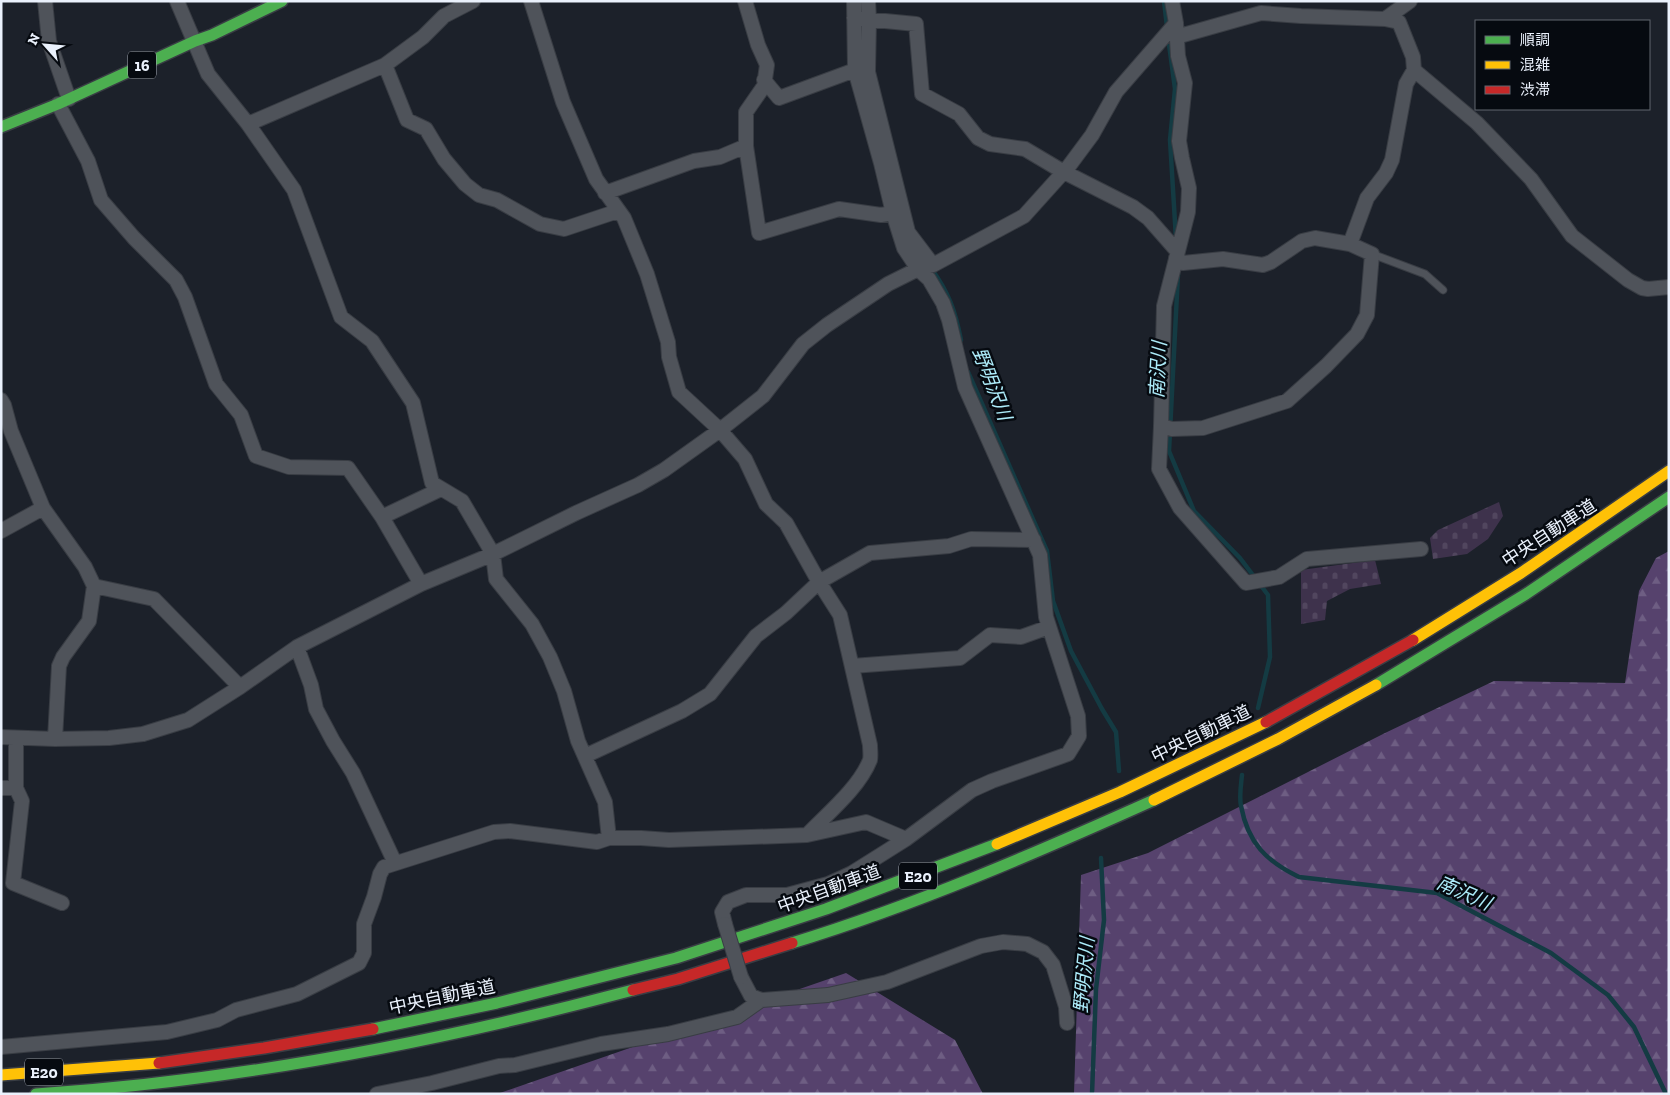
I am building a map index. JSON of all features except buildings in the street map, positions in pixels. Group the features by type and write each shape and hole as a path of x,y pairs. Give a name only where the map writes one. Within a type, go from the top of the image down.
{"main road":[{"name":"16","path":"1,127 195,41 212,36 282,1"},
{"name":"中央自動車道","path":"1,1075 88,1070 213,1056 355,1033 453,1014 673,959 792,922 1019,836 1195,758 1264,723 1340,682 1465,609 1605,518 1669,471"},
{"name":"E20","path":"36,1094 89,1091 224,1075 360,1053 552,1012 679,980 798,942 908,902 999,868 1106,822 1278,739 1410,666 1475,626 1547,581 1669,497"}],"street":[{"path":"45,1 49,41 63,101 88,161 101,200 134,238 176,280 185,297 216,384 241,415 256,456 289,467 348,468 382,517 421,584"},
{"path":"177,1 208,74 248,124 294,190 341,317 372,341 413,403 432,483 462,501 493,554 496,579 532,624 550,657 564,691 578,741 604,802 610,838"},
{"path":"248,124 385,65 423,37 444,16 473,1"},
{"path":"531,1 563,102 596,179 624,218 660,310 668,342 669,357 679,392 720,430 745,459 766,504 786,523 840,615 870,744 870,759 861,776 846,796 807,835"},
{"path":"745,1 758,45 767,65 764,86 746,112 746,146 759,232 839,209 881,216 893,213"},
{"path":"854,1 855,70 893,213 904,248 918,270 929,279 943,303 965,387 1040,556 1046,617 1078,716 1079,736 1068,754 972,790 906,839 852,873 828,884 787,895 746,895 728,902 722,912 741,977 751,996 761,1000 828,995 887,982 981,946 1003,942 1028,944 1043,952 1053,965 1066,1007 1067,1023"},
{"path":"868,1 868,72 908,232 933,266"},
{"path":"1172,1 1178,56 1185,83 1180,142 1189,188 1188,212 1164,306 1159,469 1180,508 1246,583 1279,577 1307,559 1421,549"},
{"path":"1385,19 1410,1"},
{"path":"1,737 109,738 143,734 188,720 240,687 297,647 421,584 493,554 638,485 664,470 763,396 803,344 860,302 888,284 918,270 933,266 1024,216 1069,166 1092,135 1116,92 1176,30 1261,13 1385,19 1399,22 1413,57 1414,70 1406,84 1392,160 1386,173 1367,198 1350,244"},
{"path":"854,18 916,24 922,94 959,114 978,138 990,144 1025,149 1062,172 1133,207 1148,218 1183,264 1223,259 1263,265 1272,262 1302,241 1315,238 1350,244 1372,254 1367,315 1357,334 1326,366 1287,401 1203,428 1172,429 1161,426"},
{"path":"385,65 407,120 426,129 444,158 465,184 479,196 497,200 540,224 564,229 618,211"},
{"path":"764,80 779,98 855,70"},
{"path":"1414,70 1477,122 1530,179 1572,236 1635,284 1648,289 1669,287"},
{"path":"605,193 694,161 720,157 746,146"},
{"path":"1,400 11,431 42,508 85,567 94,586 89,621 63,657 59,666 55,739"},
{"path":"382,517 440,488"},
{"path":"1,531 42,508"},
{"path":"585,756 682,711 710,694 756,636 786,613 819,582 870,553 949,546 971,539 1034,540"},
{"path":"94,586 154,599 240,687"},
{"path":"852,666 960,658 990,635 1021,638 1049,627"},
{"path":"297,647 311,685 316,708 333,741 353,773 395,863"},
{"path":"16,738 16,788 22,801 12,883 62,903"},
{"path":"1,788 16,788"},
{"path":"1,1047 167,1032 217,1020 236,1010 297,994 358,963 364,953 364,924 384,867 494,832 510,831 597,842 610,838 669,840 807,835 866,822 906,839"},
{"path":"377,1094 432,1083 498,1066 515,1065 601,1044 668,1034 737,1016 761,1000"}],"lane":[{"path":"1372,254 1425,274 1443,290"}],"green space":[{"path":"1499,502 1503,516 1488,539 1467,554 1433,559 1430,538 1438,530"},
{"path":"1669,551 1669,1094 1074,1094 1081,875 1148,853 1385,733 1494,681 1625,683 1639,591 1656,558"},
{"path":"1375,560 1381,584 1350,589 1327,601 1325,620 1301,624 1301,570"},
{"path":"846,973 955,1040 983,1094 497,1094"}],"waterway":[{"name":"南沢川","path":"1164,1 1167,27"},
{"name":"南沢川","path":"1168,37 1175,89 1170,140 1176,239"},
{"name":"野明沢川","path":"931,268 951,302 961,340"},
{"name":"南沢川","path":"1178,274 1169,451 1194,511 1240,558 1268,595 1270,657 1258,708"},
{"name":"野明沢川","path":"968,372 1047,551 1053,601 1071,651 1116,732 1119,771"},
{"name":"南沢川","path":"1242,775 1240,802 1248,830 1260,849 1277,864 1299,877 1437,893 1551,953 1608,995 1634,1027 1666,1094"},
{"name":"野明沢川","path":"1092,1094 1096,989 1104,920 1101,858"}],"traffic: fast":[{"path":"1,127 58,104 212,35 282,1"},
{"path":"1376,685 1526,594 1669,497"},
{"path":"792,943 930,895 1154,800"},
{"path":"373,1029 497,1003 676,958 826,909 997,844"},
{"path":"36,1094 187,1080 337,1057 486,1026 633,990"}],"traffic: slow":[{"path":"1413,640 1521,573 1669,471"},
{"path":"1154,800 1278,739 1376,685"},
{"path":"997,844 1120,792 1266,722"},
{"path":"1,1075 159,1063"}],"traffic: jam":[{"path":"1266,722 1413,640"},
{"path":"633,990 678,979 792,943"},
{"path":"159,1063 264,1048 373,1029"}]}
